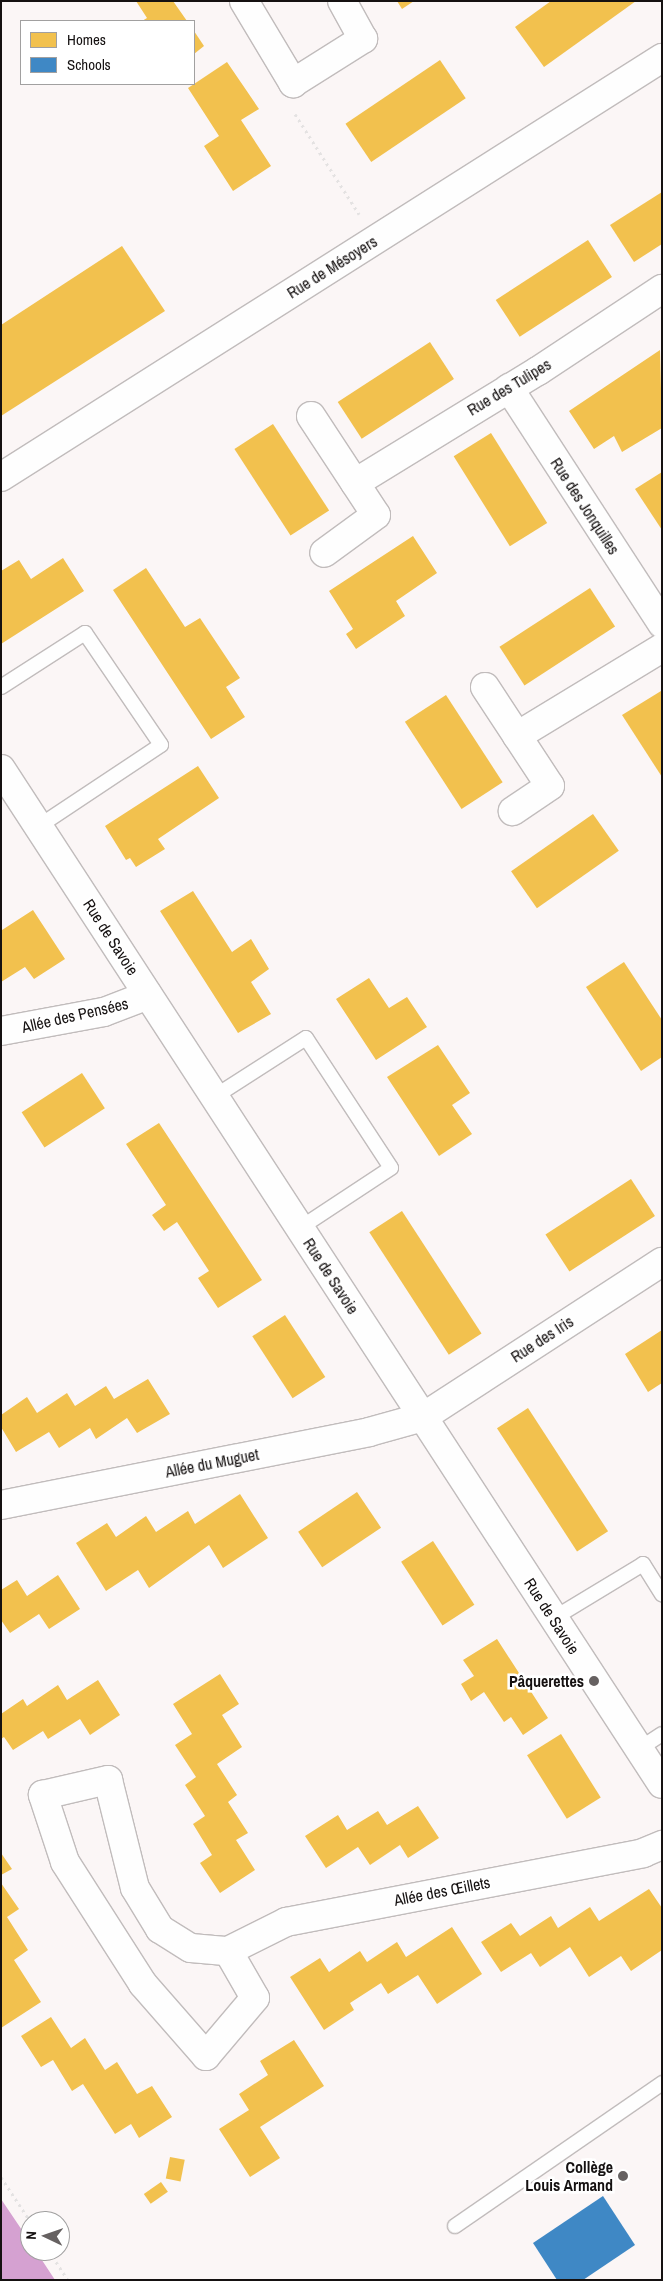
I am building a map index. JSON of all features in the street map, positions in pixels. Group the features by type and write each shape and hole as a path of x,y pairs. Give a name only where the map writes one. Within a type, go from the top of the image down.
{"street":[{"path":"244,1 292,83 363,39 342,1"},
{"name":"Rue de Mésoyers","path":"1,477 662,58"},
{"name":"Rue des Tulipes","path":"355,483 509,388 662,289"},
{"name":"Rue des Jonquilles","path":"509,388 662,624"},
{"path":"312,416 376,515 324,553"},
{"path":"517,736 662,648"},
{"path":"485,687 550,786 513,811"},
{"name":"Rue de Savoie","path":"1,769 662,1784"},
{"name":"Allée des Pensées","path":"1,1032 104,1012 148,995"},
{"name":"Rue des Iris","path":"423,1417 662,1262"},
{"name":"Allée du Muguet","path":"1,1505 369,1432 423,1417"},
{"path":"108,1780 136,1888 160,1929 191,1948 228,1952 254,1998 206,2056 143,1984 65,1862 43,1795 108,1780"},
{"name":"Allée des Œillets","path":"228,1952 286,1922 642,1852 662,1845"},
{"path":"115,1941 160,1929"}],"lane":[{"path":"1,687 85,633 161,746 38,826"},
{"path":"214,1097 306,1038 391,1168 300,1228"},
{"path":"554,1618 643,1564 662,1594"},
{"path":"639,1749 662,1734"},
{"path":"455,2226 662,2083"}],"path":[{"path":"292,83 294,113 376,239"},
{"path":"1,2177 23,2211"},
{"path":"56,2261 68,2280"}],"shaded area":[{"path":"1,2199 20,2227 20,2261 43,2261 55,2280 1,2280"}],"building: Homes":[{"path":"136,1 173,1 186,20 144,20 147,18"},
{"path":"397,1 414,1 402,9"},
{"path":"551,1 636,1 544,67 515,27"},
{"path":"195,32 204,46 195,53"},
{"path":"440,60 466,98 371,162 345,124"},
{"path":"227,62 259,109 241,120 271,166 233,191 204,146 219,136 188,88"},
{"path":"662,192 662,244 634,262 610,225"},
{"path":"588,240 612,277 520,337 496,300"},
{"path":"122,246 165,311 1,416 1,325"},
{"path":"430,342 454,379 362,439 338,402"},
{"path":"660,350 662,428 622,452 614,436 594,449 569,411"},
{"path":"273,424 329,510 291,535 234,449"},
{"path":"491,433 547,523 510,546 454,456"},
{"path":"662,472 662,530 635,489"},
{"path":"413,536 437,573 396,601 405,616 356,649 346,634 353,629 329,591"},
{"path":"63,558 84,591 1,644 1,571 19,560 31,579"},
{"path":"146,568 185,627 200,618 240,678 226,687 245,717 211,739 113,590"},
{"path":"590,588 615,627 524,685 499,647"},
{"path":"661,691 662,693 662,777 622,715"},
{"path":"446,695 503,782 462,809 405,722"},
{"path":"198,766 219,798 158,839 165,849 136,867 130,858 126,860 105,826"},
{"path":"593,814 619,851 537,908 511,871"},
{"path":"193,891 232,952 251,939 269,969 251,982 271,1014 238,1033 160,911"},
{"path":"33,910 65,959 34,979 25,967 1,982 2,930"},
{"path":"624,962 662,1020 662,1057 641,1071 586,987"},
{"path":"369,978 389,1008 407,997 427,1027 376,1060 336,999"},
{"path":"438,1045 470,1093 452,1105 472,1134 439,1156 387,1077"},
{"path":"82,1073 105,1108 44,1147 22,1112"},
{"path":"159,1123 262,1280 218,1308 198,1278 209,1271 177,1222 164,1231 152,1215 166,1205 126,1144"},
{"path":"631,1179 655,1216 569,1271 545,1235"},
{"path":"402,1211 482,1333 449,1355 369,1232"},
{"path":"285,1315 325,1377 293,1398 252,1336"},
{"path":"662,1330 662,1383 648,1392 625,1354"},
{"path":"148,1379 170,1414 137,1433 127,1418 96,1439 90,1428 59,1448 49,1432 16,1452 1,1427 1,1415 27,1397 37,1413 67,1393 75,1406 106,1386 114,1399"},
{"path":"528,1408 608,1531 577,1551 497,1428"},
{"path":"357,1492 381,1528 322,1567 298,1532"},
{"path":"240,1494 268,1538 223,1568 209,1545 149,1588 138,1570 106,1591 76,1543 107,1523 116,1537 146,1516 156,1532 188,1511 195,1524"},
{"path":"433,1541 474,1605 443,1625 401,1562"},
{"path":"58,1575 80,1609 49,1629 39,1614 10,1633 1,1620 1,1590 17,1580 27,1596"},
{"path":"497,1639 548,1718 523,1735 511,1717 504,1722 484,1692 471,1701 461,1684 474,1676 463,1660"},
{"path":"220,1674 239,1704 222,1715 242,1747 217,1764 237,1795 228,1802 248,1833 236,1840 255,1870 220,1893 200,1863 212,1855 193,1824 205,1816 185,1785 196,1777 175,1745 192,1734 173,1704"},
{"path":"98,1680 120,1715 90,1735 80,1719 48,1739 43,1731 13,1750 4,1737 1,1739 1,1714 23,1699 27,1706 58,1685 67,1700"},
{"path":"561,1734 601,1798 567,1819 527,1755"},
{"path":"418,1806 439,1838 408,1858 400,1845 370,1865 358,1847 326,1868 305,1836 338,1815 347,1830 378,1811 387,1825"},
{"path":"1,1853 12,1869 1,1875"},
{"path":"1,1883 19,1909 7,1917 28,1950 14,1960 41,2002 1,2028"},
{"path":"649,1889 662,1908 662,1950 631,1971 621,1956 589,1977 570,1947 540,1967 531,1953 501,1972 481,1942 511,1923 520,1936 551,1916 558,1928 590,1907 599,1921"},
{"path":"452,1927 482,1974 437,2004 418,1975 388,1994 381,1983 350,2003 354,2010 324,2030 290,1977 320,1958 329,1972 360,1951 367,1962 397,1942 406,1957"},
{"path":"51,2017 71,2048 85,2038 105,2070 117,2062 137,2094 152,2086 172,2117 139,2138 131,2124 115,2134 83,2084 72,2091 53,2060 41,2067 21,2036"},
{"path":"294,2040 324,2086 260,2127 280,2158 250,2177 219,2129 249,2110 239,2094 268,2075 260,2061"},
{"path":"170,2157 185,2160 181,2181 166,2179"},
{"path":"161,2182 168,2192 151,2204 144,2194"}],"building: Schools":[{"path":"603,2196 635,2245 583,2280 557,2280 533,2243"}],"place":[{"name":"Pâquerettes","path":"594,1681"},
{"name":"Collège Louis Armand","path":"623,2176"}]}
